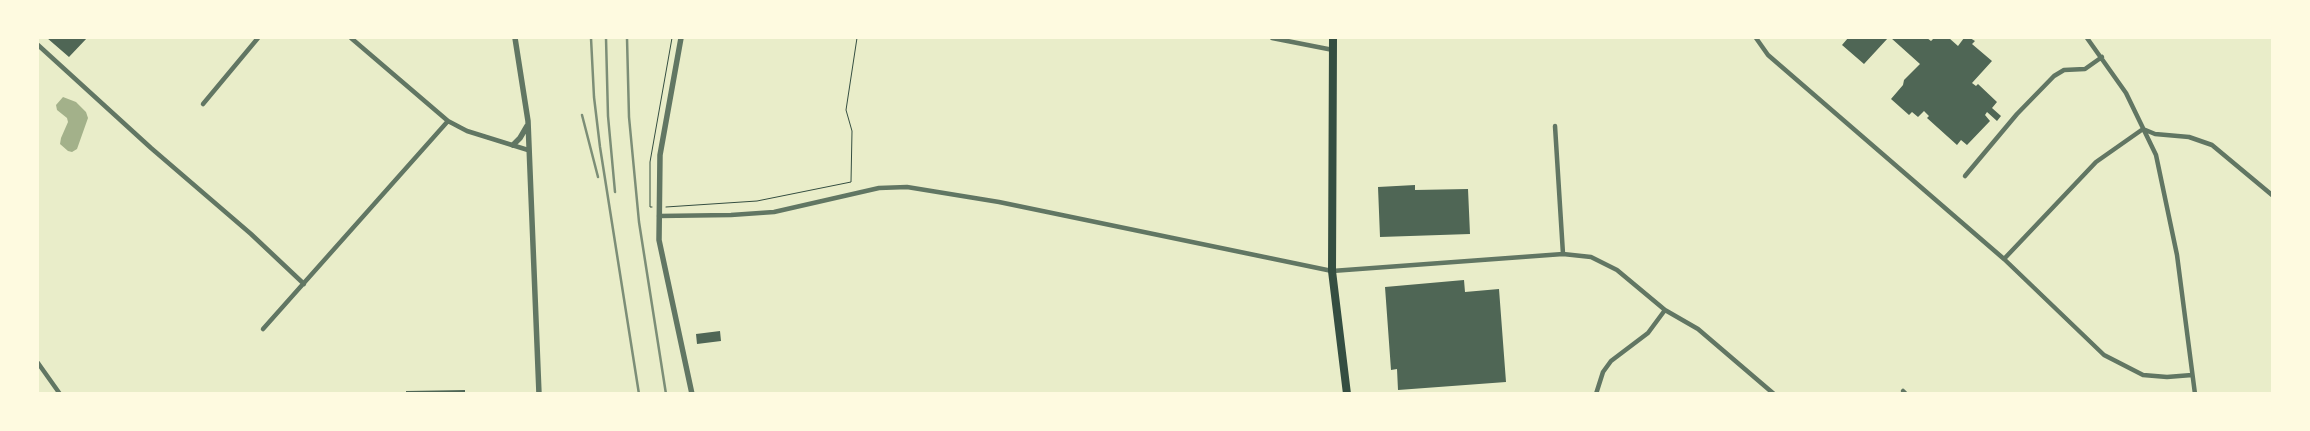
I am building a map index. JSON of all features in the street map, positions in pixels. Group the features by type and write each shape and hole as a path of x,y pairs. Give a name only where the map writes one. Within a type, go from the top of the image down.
{"highway":[{"path":"1332,38 1332,272 1347,394"}],"street":[{"path":"203,104 258,38"},
{"path":"351,38 448,121 467,131 528,150"},
{"path":"515,38 528,121 539,394"},
{"path":"681,38 660,155 659,240 692,394"},
{"path":"1272,38 1333,50"},
{"path":"1756,38 1768,55 2004,259 2104,355 2143,375 2168,377 2192,375"},
{"path":"2087,38 2126,94 2156,155 2177,255 2194,394"},
{"path":"38,45 304,284"},
{"path":"1964,176 2017,114 2054,76 2064,70 2085,69 2102,57"},
{"path":"263,329 448,121"},
{"path":"512,145 520,138 528,121"},
{"path":"1555,126 1563,254"},
{"path":"2004,259 2096,162 2143,129"},
{"path":"2143,129 2155,134 2189,138 2212,146 2272,195"},
{"path":"659,216 731,215 774,212 879,188 907,187 999,202 1332,272 1563,254 1591,257 1629,279 1665,310 1698,329 1774,394"},
{"path":"1596,394 1603,372 1611,361 1648,333 1661,318 1665,310"},
{"path":"38,363 60,394"}],"path":[{"path":"667,208 757,202 851,182 852,132 846,110 857,38"}],"shaded area":[{"path":"63,97 76,102 86,112 88,118 77,149 72,152 60,144 68,122 67,118 57,110 56,105"}],"building":[{"path":"47,38 87,38 69,57"},
{"path":"1848,38 1888,38 1864,64 1842,45"},
{"path":"1891,38 1927,38 1931,41 1934,38 1949,38 1958,46 1964,38 1970,38 1975,41 1972,44 1992,61 1972,83 1976,86 1978,84 1997,102 1992,108 2001,116 1997,121 1987,112 1985,115 1990,121 1967,145 1961,140 1957,145 1927,118 1929,116 1924,111 1918,117 1912,112 1909,115 1891,99 1903,85 1904,80 1920,64"},
{"path":"1415,185 1415,190 1468,189 1470,234 1380,237 1378,187"},
{"path":"1464,280 1465,292 1499,289 1506,382 1398,390 1397,369 1391,370 1385,287"},
{"path":"720,331 721,341 697,344 696,334"},
{"path":"465,390 465,394 406,394 406,391"}],"railway":[{"path":"591,38 594,97 600,147 639,394"},
{"path":"606,38 608,116 615,192"},
{"path":"627,38 629,117 639,222 666,394"},
{"path":"582,115 598,177"}]}
